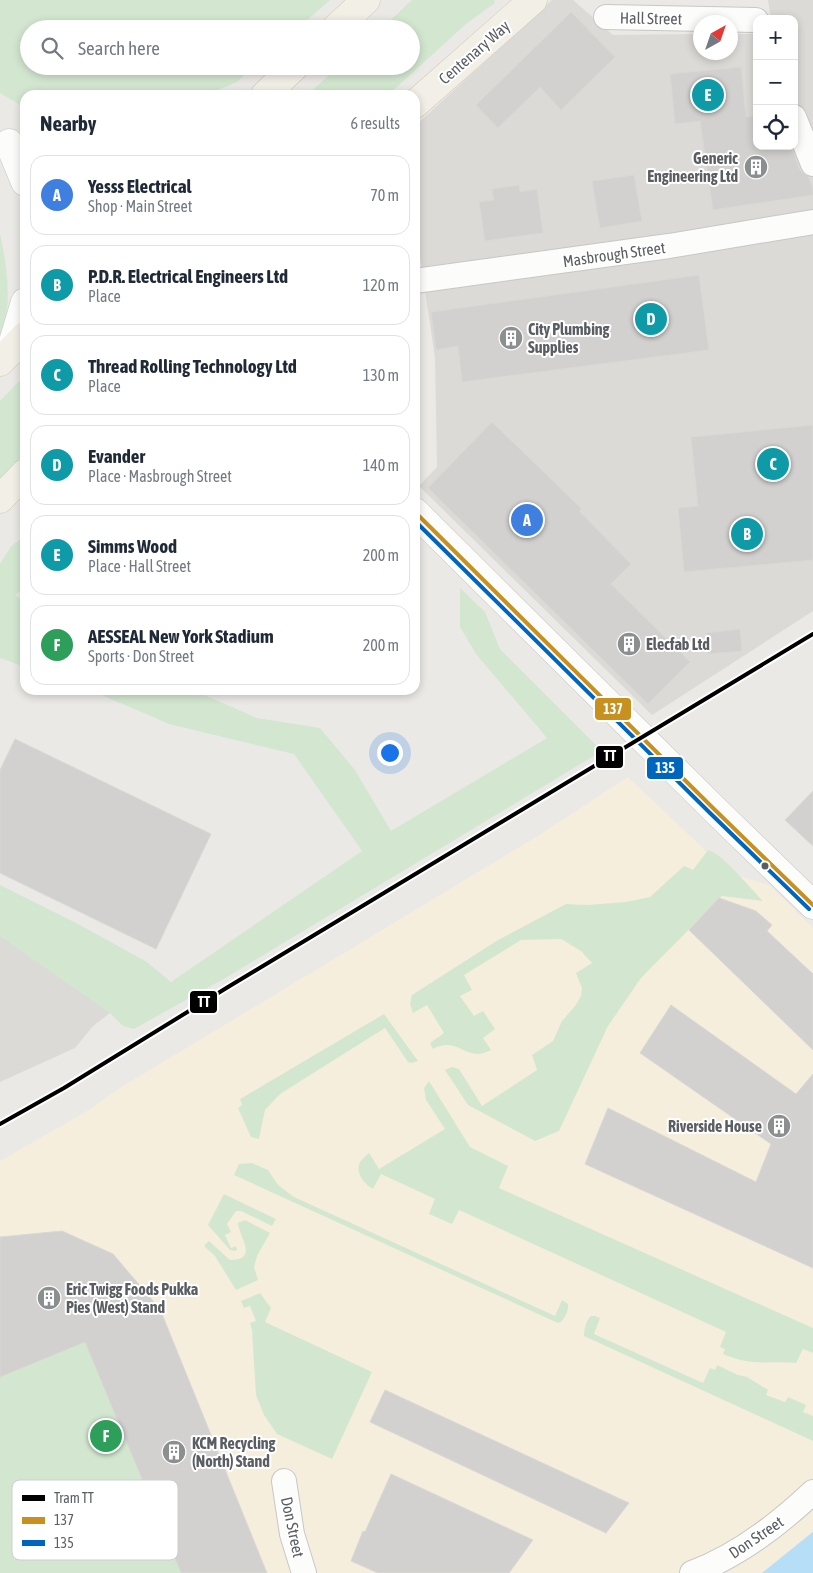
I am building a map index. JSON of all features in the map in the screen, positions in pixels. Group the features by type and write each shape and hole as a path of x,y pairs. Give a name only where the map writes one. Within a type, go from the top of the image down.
{"main road":[{"path":"350,15 372,0"},
{"name":"Centenary Way","path":"420,100 533,0"},
{"path":"270,90 286,75"},
{"path":"0,499 20,478"}],"street":[{"name":"Hall Street","path":"606,16 756,14"},
{"path":"798,127 813,164"},
{"path":"12,144 20,167"},
{"name":"Masbrough Street","path":"420,280 669,246 813,222"},
{"path":"12,350 20,320"},
{"path":"420,517 714,810 813,905"},
{"name":"Don Street","path":"284,1481 292,1534 304,1573"},
{"name":"Don Street","path":"692,1573 712,1566 752,1542 787,1517 813,1492"}],"shaded area":[{"path":"552,0 573,0 613,35 693,34 693,60 738,60 738,34 753,34 753,150 798,150 798,15 770,15 768,0 813,0 813,611 652,715 420,487 437,467 435,358 420,257 420,121"},
{"path":"628,777 729,873 769,885 813,928 813,1531 762,1573 0,1573 0,1161 89,1110 120,1088 541,834"},
{"path":"0,900 110,1013 93,1026 75,1048 0,1082"}],"green space":[{"path":"0,0 330,0 307,20 20,20 20,75 244,75 237,82 218,90 20,90 20,105 0,93"},
{"path":"412,0 494,0 495,3 466,24 420,66 420,20 391,20"},
{"path":"329,75 410,75 393,90 313,90"},
{"path":"0,233 8,298 7,311 0,335"},
{"path":"20,380 20,458 0,480 0,401"},
{"path":"20,540 20,592 15,595 20,599 20,665 0,658 0,564 11,546"},
{"path":"460,588 485,612 500,649 602,751 227,977 134,1029 123,1026 110,1013 0,936 0,885 78,924 147,962 171,982 362,851 294,754 169,724 102,695 204,695 257,718 320,728 355,770 391,831 547,738 476,654 460,627"},
{"path":"708,850 728,864 763,901 722,896 641,978 608,1026 559,1131 535,1141 468,1105 445,1070 452,1067 459,1069 482,1106 537,1070 532,1055 553,1041 562,1021 581,996 582,988 576,973 592,963 581,951 561,939 521,940 464,975 472,990 460,996 474,1016 483,1011 495,1029 483,1038 491,1050 482,1053 475,1054 450,1045 433,1049 430,1043 444,1033 427,1005 413,1013 410,1004 412,995 498,940 566,904 587,905 626,902 650,897 684,866 693,870"},
{"path":"384,1014 418,1061 408,1062 385,1028 280,1094 265,1110 259,1139 251,1137 238,1108 242,1105 240,1099"},
{"path":"429,1081 470,1147 508,1166 499,1188 813,1328 813,1353 803,1349 796,1363 752,1362 728,1356 723,1354 725,1349 720,1347 726,1332 459,1210 452,1224 429,1214 435,1199 381,1174 373,1189 370,1187 361,1178 359,1170 360,1162 369,1153 379,1169 445,1129 426,1100 424,1088"},
{"path":"252,1163 268,1170 278,1185 294,1197 555,1316 562,1300 568,1304 566,1315 558,1323 234,1175 239,1164"},
{"path":"224,1194 276,1219 272,1226 241,1211 236,1211 227,1224 231,1232 225,1235 231,1248 236,1246 237,1250 235,1251 230,1250 208,1225"},
{"path":"245,1220 270,1233 257,1256 254,1267 258,1280 236,1290 215,1256 204,1246 209,1241 230,1260 239,1259 244,1256 246,1251 238,1223"},
{"path":"62,1231 113,1254 266,1573 0,1573 0,1237"},
{"path":"260,1293 271,1308 265,1322 372,1372 332,1459 277,1434 264,1415 256,1395 250,1323 256,1321 250,1306 244,1308 241,1301"},
{"path":"591,1316 600,1318 594,1334 703,1383 710,1368 715,1370 717,1365 747,1377 768,1390 766,1395 785,1402 788,1397 806,1405 803,1412 813,1416 813,1441 584,1336 586,1325"}],"water":[{"path":"813,1532 813,1573 762,1573"}],"building":[{"path":"571,12 615,57 561,110 540,87 498,128 476,105"},
{"name":"Generic Engineering Ltd","path":"741,67 746,117 753,116 753,150 792,150 800,170 808,176 813,188 813,195 713,210 700,121 675,124 670,74"},
{"path":"634,175 642,221 600,228 592,181"},
{"path":"519,185 520,192 537,189 543,233 485,241 479,202 494,200 492,189"},
{"path":"699,275 709,350 462,382 458,346 436,350 431,312"},
{"path":"492,422 582,509 579,511 631,564 611,584 690,662 648,704 428,488"},
{"path":"813,425 813,560 684,572 678,508 698,506 691,437"},
{"path":"740,629 742,651 708,654 706,633"},
{"path":"15,739 211,834 156,949 0,873 0,770"},
{"path":"813,791 813,846 785,820"},
{"path":"719,898 756,911 772,925 767,931 813,974 813,1050 689,930"},
{"name":"Riverside House","path":"671,1005 796,1094 813,1074 813,1268 585,1164 608,1108 756,1182 771,1144 640,1053"},
{"name":"KCM Recycling (North) Stand","path":"62,1231 113,1254 160,1309 267,1573 181,1573 176,1560 178,1560 178,1480 142,1480 85,1342 0,1377 0,1237"},
{"path":"385,1390 629,1503 606,1533 370,1422"},
{"path":"391,1474 533,1540 509,1573 378,1573 351,1561 363,1531 365,1532"}],"tram line":[{"name":"TT","path":"0,1124 64,1088 813,634"}],"transit line":[{"name":"137","path":"420,517 813,905"},
{"name":"135","path":"420,526 809,909"}],"place":[{"name":"Simms Wood","path":"708,95"},
{"name":"Generic Engineering Ltd","path":"756,167"},
{"name":"Evander","path":"651,319"},
{"name":"City Plumbing Supplies","path":"511,338"},
{"name":"Thread Rolling Technology Ltd","path":"773,464"},
{"name":"Yesss Electrical","path":"527,520"},
{"name":"P.D.R. Electrical Engineers Ltd","path":"747,534"},
{"name":"Elecfab Ltd","path":"629,644"},
{"name":"Riverside House","path":"779,1126"},
{"name":"Eric Twigg Foods Pukka Pies (West) Stand","path":"49,1298"},
{"name":"AESSEAL New York Stadium","path":"106,1436"},
{"name":"KCM Recycling (North) Stand","path":"174,1452"}]}
